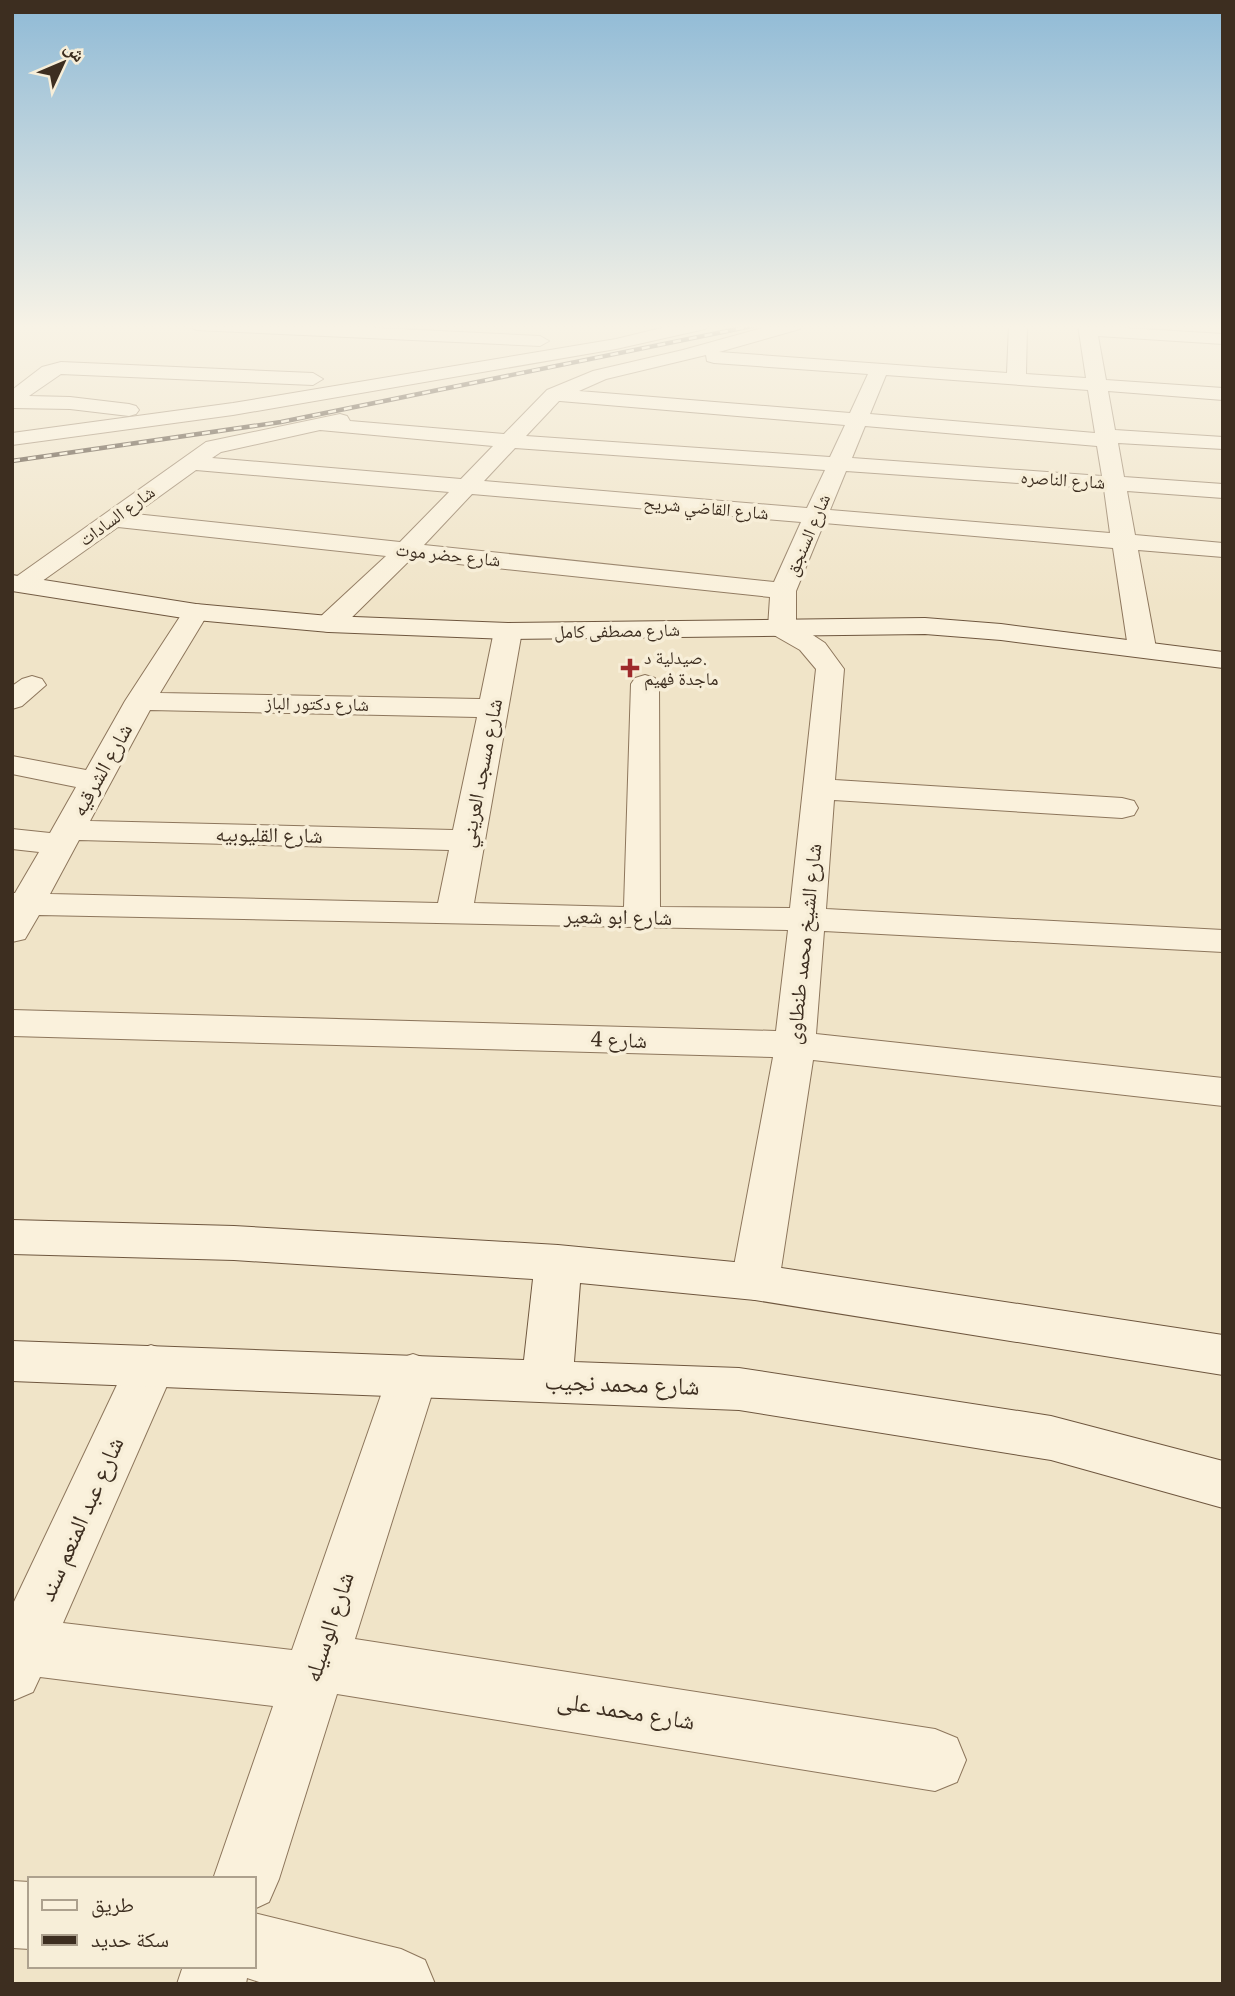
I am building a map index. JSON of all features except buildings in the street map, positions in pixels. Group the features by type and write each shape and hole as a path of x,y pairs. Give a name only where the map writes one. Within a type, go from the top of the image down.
{"street":[{"path":"166,418 170,419"},
{"path":"12,439 175,418"},
{"name":"شارع السادات","path":"17,584 190,463 224,443 346,418"},
{"path":"329,624 406,551 531,418"},
{"path":"825,418 1105,438 1223,443"},
{"name":"شارع السنجق","path":"782,628 783,591 858,418"},
{"path":"1102,418 1142,648"},
{"name":"شارع الناصره","path":"317,424 509,441 1223,491"},
{"name":"شارع القاضي شريح","path":"190,463 1123,544 1223,550"},
{"name":"شارع حضر موت","path":"113,519 783,591"},
{"name":"شارع مصطفى كامل","path":"17,584 197,612 329,624 508,631 925,626 1142,648 1223,660"},
{"name":"شارع الشرقيه","path":"17,913 65,837 140,701 197,612"},
{"name":"شارع الشيخ محمد طنطاوى","path":"755,1282 794,1045 830,669 819,651 806,639 782,628"},
{"name":"شارع مسجد العريني","path":"454,914 508,631"},
{"path":"642,918 645,684"},
{"name":"شارع دكتور الباز","path":"140,701 494,708"},
{"path":"12,765 95,781"},
{"path":"819,789 1122,808"},
{"name":"شارع القليوبيه","path":"12,839 469,839"},
{"name":"شارع ابو شعير","path":"17,913 454,914 808,919 1223,942"},
{"name":"شارع 4","path":"12,1023 794,1045 1223,1092"},
{"path":"12,1237 234,1243 558,1263 755,1282 1223,1355"},
{"path":"547,1381 558,1263"},
{"name":"شارع محمد نجيب","path":"12,1361 738,1389 1051,1438 1223,1485"},
{"name":"شارع عبد المنعم سند","path":"16,1655 151,1366"},
{"name":"شارع الوسيله","path":"247,1877 413,1375"},
{"name":"شارع محمد على","path":"16,1655 315,1672 935,1759"},
{"path":"256,1948 401,1984"}],"railway":[{"path":"12,461 300,418"}],"place":[{"name":"صيدلية د. ماجدة فهيم","path":"630,668"}]}
